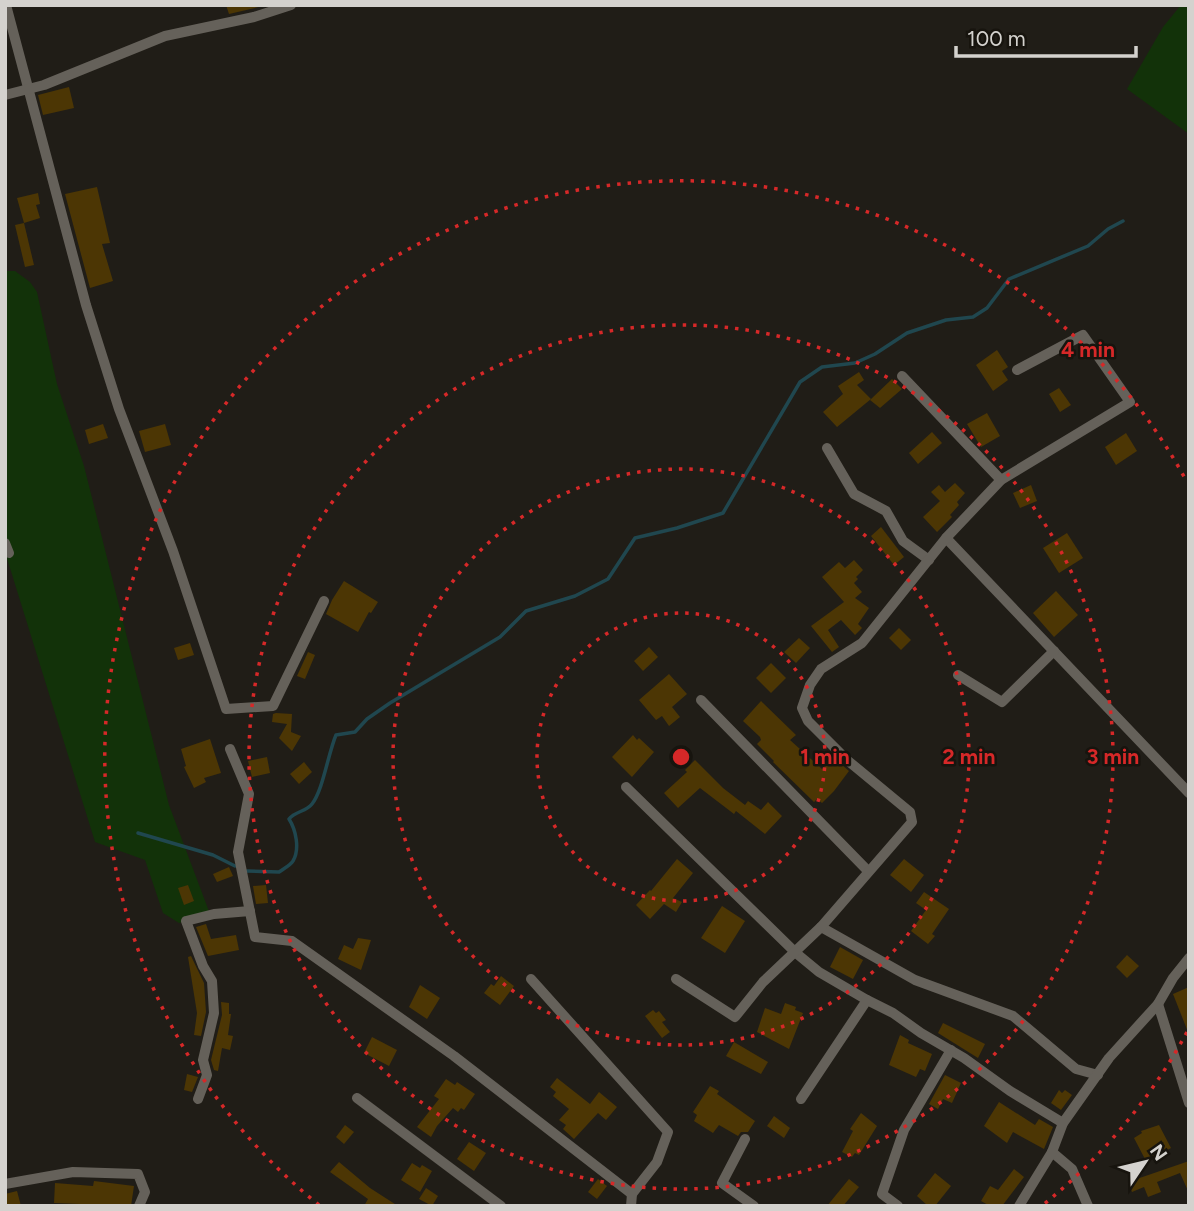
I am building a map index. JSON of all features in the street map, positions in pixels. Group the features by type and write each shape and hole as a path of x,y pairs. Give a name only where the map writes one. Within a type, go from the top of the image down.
{"street":[{"path":"6,5 86,305 119,409 173,551 226,709 272,706 324,601"},
{"path":"5,95 28,90 165,36 254,18 287,6"},
{"path":"676,979 735,1017 763,982 821,927 912,822 910,812 808,721 802,708 810,685 821,669 862,643 946,538 1001,480 1130,402 1083,335 1017,370"},
{"path":"902,376 1001,480"},
{"path":"827,448 854,494 886,511 903,541 929,560"},
{"path":"946,538 1189,793"},
{"path":"958,675 1002,702 1054,651"},
{"path":"701,699 868,871"},
{"path":"230,749 248,794 238,852 255,937 292,942 454,1056 632,1194"},
{"path":"625,787 796,953 819,972 893,1013 1063,1123"},
{"path":"198,1099 207,1075 203,1060 214,1013 212,981 203,966 187,920 214,914 250,911"},
{"path":"821,927 915,980 1013,1016 1076,1069 1098,1075"},
{"path":"1019,1206 1052,1152 1063,1123 1109,1058 1158,1004 1189,958"},
{"path":"531,979 668,1132 657,1163 632,1194 631,1206"},
{"path":"801,1098 867,1000"},
{"path":"1158,1004 1189,1103"},
{"path":"898,1206 882,1194 904,1130 951,1050"},
{"path":"357,1098 501,1206"},
{"path":"745,1139 722,1183 754,1206"},
{"path":"1052,1152 1072,1169 1088,1206"},
{"path":"5,1184 73,1172 138,1174 145,1192 139,1206"}],"green space":[{"path":"1181,5 1189,5 1189,134 1127,89 1163,27"},
{"path":"5,271 15,271 30,282 37,292 57,384 84,466 169,805 210,914 179,923 163,913 145,860 95,842 5,552"}],"building":[{"path":"226,5 262,5 263,6 229,14"},
{"path":"69,87 74,108 43,115 38,95"},
{"path":"97,187 110,243 102,244 113,281 90,288 65,194"},
{"path":"38,193 40,204 36,205 40,218 24,223 17,198"},
{"path":"24,223 34,265 25,267 15,225"},
{"path":"997,350 1008,367 1002,371 1008,380 993,391 976,365"},
{"path":"859,372 864,380 857,385 871,399 837,427 823,412 843,394 838,386"},
{"path":"892,379 902,389 880,408 870,400"},
{"path":"1059,388 1071,405 1060,412 1049,394"},
{"path":"987,413 1000,436 981,447 967,424"},
{"path":"103,424 108,438 89,444 85,430"},
{"path":"165,424 171,445 145,452 139,431"},
{"path":"932,432 942,443 918,464 909,453"},
{"path":"1126,433 1137,451 1116,465 1105,447"},
{"path":"955,483 965,493 957,502 959,505 950,515 952,517 937,532 923,517 940,501 931,492 939,485 945,492"},
{"path":"1031,485 1037,501 1020,508 1013,493"},
{"path":"881,527 904,557 894,565 871,536"},
{"path":"1067,533 1083,558 1059,573 1043,548"},
{"path":"854,560 863,570 854,583 862,592 855,598 869,608 858,624 862,628 855,635 841,620 828,630 839,647 832,652 811,626 844,602 822,577 839,562 845,568"},
{"path":"344,581 378,602 358,632 326,614"},
{"path":"1056,591 1078,615 1054,637 1033,613"},
{"path":"899,628 911,640 901,650 889,638"},
{"path":"799,638 810,648 796,663 784,652"},
{"path":"190,643 194,655 178,660 174,648"},
{"path":"649,647 658,657 643,671 634,661"},
{"path":"308,652 315,655 305,679 297,676"},
{"path":"771,663 786,678 771,693 756,678"},
{"path":"669,674 687,694 672,707 680,717 669,726 662,716 656,720 639,700"},
{"path":"761,701 796,735 790,740 822,769 835,759 849,771 822,803 817,799 814,802 773,762 757,744 761,740 760,737 743,721"},
{"path":"273,714 292,714 291,732 301,736 292,751 279,738 287,724 272,722"},
{"path":"633,735 654,752 632,777 612,757"},
{"path":"210,739 221,773 204,778 206,782 194,788 184,767 186,766 181,749"},
{"path":"267,757 270,773 252,777 248,761"},
{"path":"695,760 745,805 748,801 761,810 768,802 782,816 765,834 700,788 678,808 664,793 687,772 685,770"},
{"path":"304,762 312,772 299,784 290,774"},
{"path":"677,859 693,873 673,898 682,902 676,912 664,904 650,919 636,905"},
{"path":"904,859 924,875 911,892 890,875"},
{"path":"229,867 233,876 217,882 213,874"},
{"path":"188,885 194,901 184,905 178,888"},
{"path":"266,885 268,903 256,904 253,886"},
{"path":"924,892 949,909 928,944 911,931 926,910 916,903"},
{"path":"722,906 745,921 725,953 701,938"},
{"path":"206,924 211,939 236,935 239,950 208,956 196,927"},
{"path":"358,938 371,940 361,970 338,959 344,945 353,949"},
{"path":"840,947 863,960 853,979 830,967"},
{"path":"1127,955 1139,966 1127,978 1116,967"},
{"path":"191,956 204,983 206,1012 201,1036 194,1035 197,1013 188,957"},
{"path":"501,976 514,986 500,1005 484,993 491,984 494,986"},
{"path":"420,985 440,998 427,1019 409,1007"},
{"path":"1189,987 1189,1032 1188,1032 1173,994"},
{"path":"221,1002 229,1003 231,1014 228,1035 233,1036 230,1050 222,1048 218,1071 214,1070 211,1060 222,1015"},
{"path":"785,1003 803,1013 789,1049 757,1032 765,1008 781,1014"},
{"path":"653,1010 656,1013 659,1011 666,1020 662,1022 670,1032 662,1038 645,1016"},
{"path":"943,1023 985,1044 978,1058 938,1033"},
{"path":"900,1035 909,1040 908,1043 932,1054 925,1071 920,1069 916,1077 889,1065"},
{"path":"372,1037 397,1050 389,1066 364,1053"},
{"path":"734,1042 768,1062 761,1074 726,1056"},
{"path":"187,1074 198,1077 192,1092 184,1090"},
{"path":"945,1075 961,1083 952,1103 943,1099 938,1109 929,1104"},
{"path":"557,1078 590,1104 599,1092 617,1107 606,1120 598,1113 574,1139 563,1129 566,1125 559,1120 569,1109 553,1096 556,1092 550,1087"},
{"path":"446,1079 455,1085 457,1082 475,1094 464,1110 461,1108 458,1112 453,1108 431,1137 417,1127 439,1099 434,1096"},
{"path":"710,1086 755,1121 748,1132 741,1132 738,1136 719,1125 713,1133 694,1121 697,1115 693,1112"},
{"path":"1059,1090 1062,1093 1065,1090 1072,1095 1061,1110 1051,1103"},
{"path":"999,1102 1035,1125 1039,1119 1053,1127 1044,1149 1013,1132 1007,1143 984,1126"},
{"path":"861,1113 877,1126 859,1155 855,1153 852,1157 842,1152 853,1131 850,1129"},
{"path":"774,1116 790,1128 784,1138 767,1126"},
{"path":"345,1125 354,1132 344,1144 336,1137"},
{"path":"1159,1125 1171,1148 1146,1161 1134,1138 1142,1133 1141,1131"},
{"path":"469,1142 486,1153 474,1171 457,1159"},
{"path":"1189,1161 1189,1193 1180,1173 1157,1182 1161,1192 1148,1197 1144,1187 1132,1192 1128,1182"},
{"path":"339,1162 370,1188 398,1206 364,1206 368,1199 330,1172"},
{"path":"412,1163 432,1171 420,1192 401,1180"},
{"path":"1014,1169 1024,1177 1002,1206 990,1206 981,1201 990,1186 998,1190"},
{"path":"935,1173 951,1186 935,1206 928,1206 917,1196"},
{"path":"598,1179 607,1186 597,1199 588,1192"},
{"path":"849,1179 859,1187 843,1206 827,1206"},
{"path":"94,1181 134,1186 131,1206 54,1203 55,1183 93,1186"},
{"path":"426,1188 438,1196 432,1206 419,1199"},
{"path":"17,1191 21,1206 5,1206 5,1194"}],"waterway":[{"path":"247,871 279,872 293,861 296,840 289,819 310,807 316,798 336,735 355,732 367,719 390,703 500,637 526,611 575,596 608,579 635,538 723,513 800,382 822,367 855,363 875,354 907,333 946,320 973,317 987,308 1009,279 1088,246 1108,229 1123,221"},
{"path":"138,833 213,855 235,866"}]}
